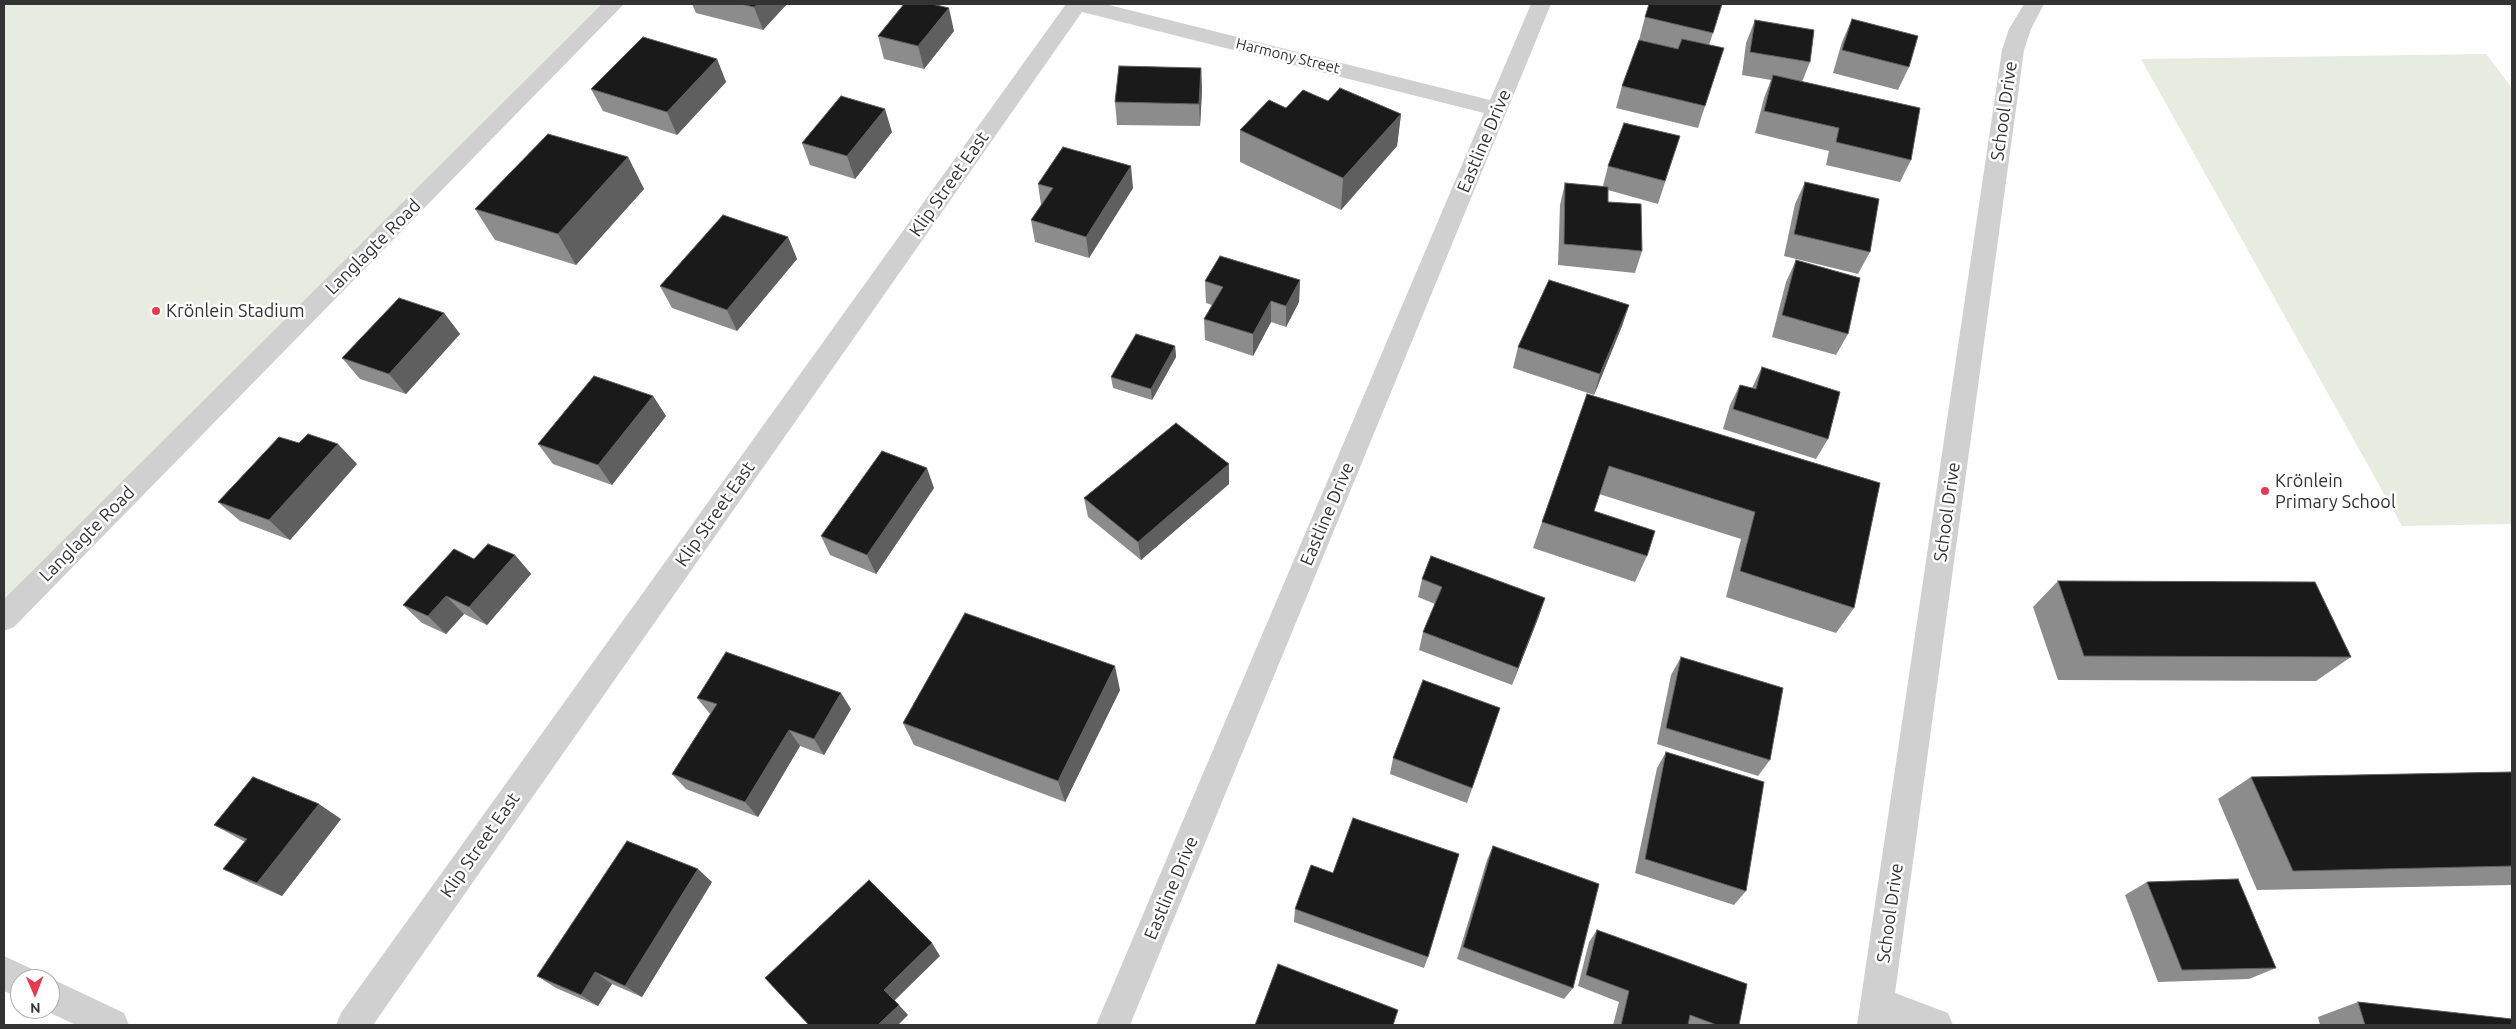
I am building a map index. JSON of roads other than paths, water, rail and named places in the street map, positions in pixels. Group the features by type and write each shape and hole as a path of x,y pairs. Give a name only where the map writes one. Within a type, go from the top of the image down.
{"street":[{"name":"Langlagte Road","path":"4,618 614,4"},
{"name":"Harmony Street","path":"1078,4 1497,108"},
{"name":"Klip Street East","path":"353,1025 1078,4"},
{"name":"Eastline Drive","path":"1113,1025 1541,4"},
{"name":"School Drive","path":"1876,1014 2012,50 2020,29 2034,4"},
{"path":"60,1000 112,1025"},
{"path":"1876,1014 1936,1025"}],"place":[{"name":"Krönlein Stadium","path":"156,311"},
{"name":"Krönlein Primary School","path":"2265,491"}]}
